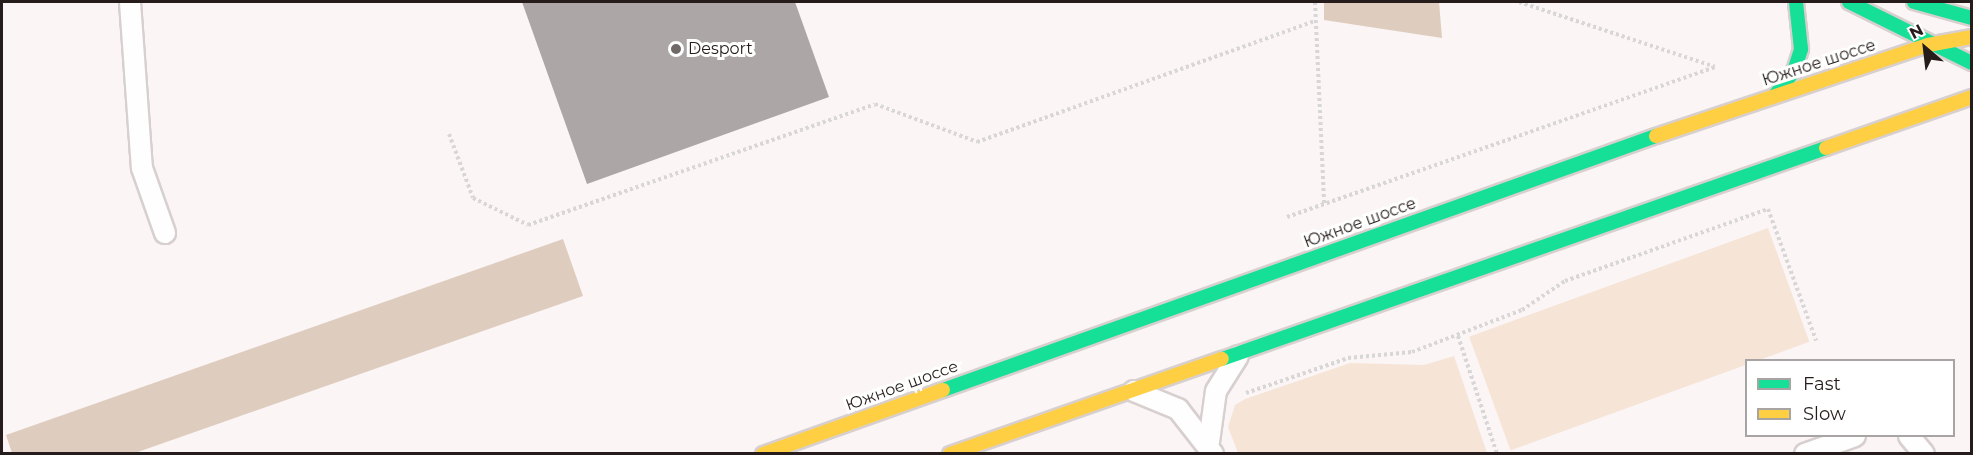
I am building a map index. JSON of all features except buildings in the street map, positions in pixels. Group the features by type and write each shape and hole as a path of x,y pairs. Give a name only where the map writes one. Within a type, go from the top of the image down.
{"main road":[{"path":"1776,94 1794,71 1801,49 1796,2"},
{"path":"1849,2 1928,45 1971,63"},
{"path":"1914,2 1971,18"},
{"name":"Южное шоссе","path":"763,453 1776,94 1928,45 1971,36"},
{"path":"950,453 1971,97"}],"lane":[{"path":"130,2 142,168 165,233"},
{"path":"1211,448 1216,391 1245,349"},
{"path":"1130,390 1178,409 1211,448"},
{"path":"1805,453 1849,437"},
{"path":"1911,437 1924,453"}],"path":[{"path":"1315,2 1324,204"},
{"path":"1287,217 1716,67 1519,2"},
{"path":"449,134 473,198 528,225 875,104 977,142 1315,21"},
{"path":"1241,396 1348,358 1412,352 1458,336 1522,310 1565,281 1768,209 1816,340"},
{"path":"1458,336 1497,453"}],"shaded area":[{"path":"1324,2 1439,2 1442,38 1324,20"},
{"path":"1768,228 1809,342 1762,359 1745,359 1745,365 1511,450 1469,337"},
{"path":"563,239 583,296 135,453 12,453 6,435"},
{"path":"1454,356 1487,453 1238,453 1228,427 1235,405 1245,399 1350,363 1424,365"}],"traffic: fast":[{"path":"1776,94 1794,71 1801,49 1796,2"},
{"path":"1849,2 1972,63"},
{"path":"1914,2 1972,18"},
{"path":"943,390 1656,136"},
{"path":"1222,359 1826,148"}],"traffic: slow":[{"path":"1656,136 1928,45 1972,37"},
{"path":"1826,148 1972,97"},
{"path":"950,454 1222,359"},
{"path":"763,454 943,390"}],"place":[{"name":"Desport","path":"676,49"}]}
